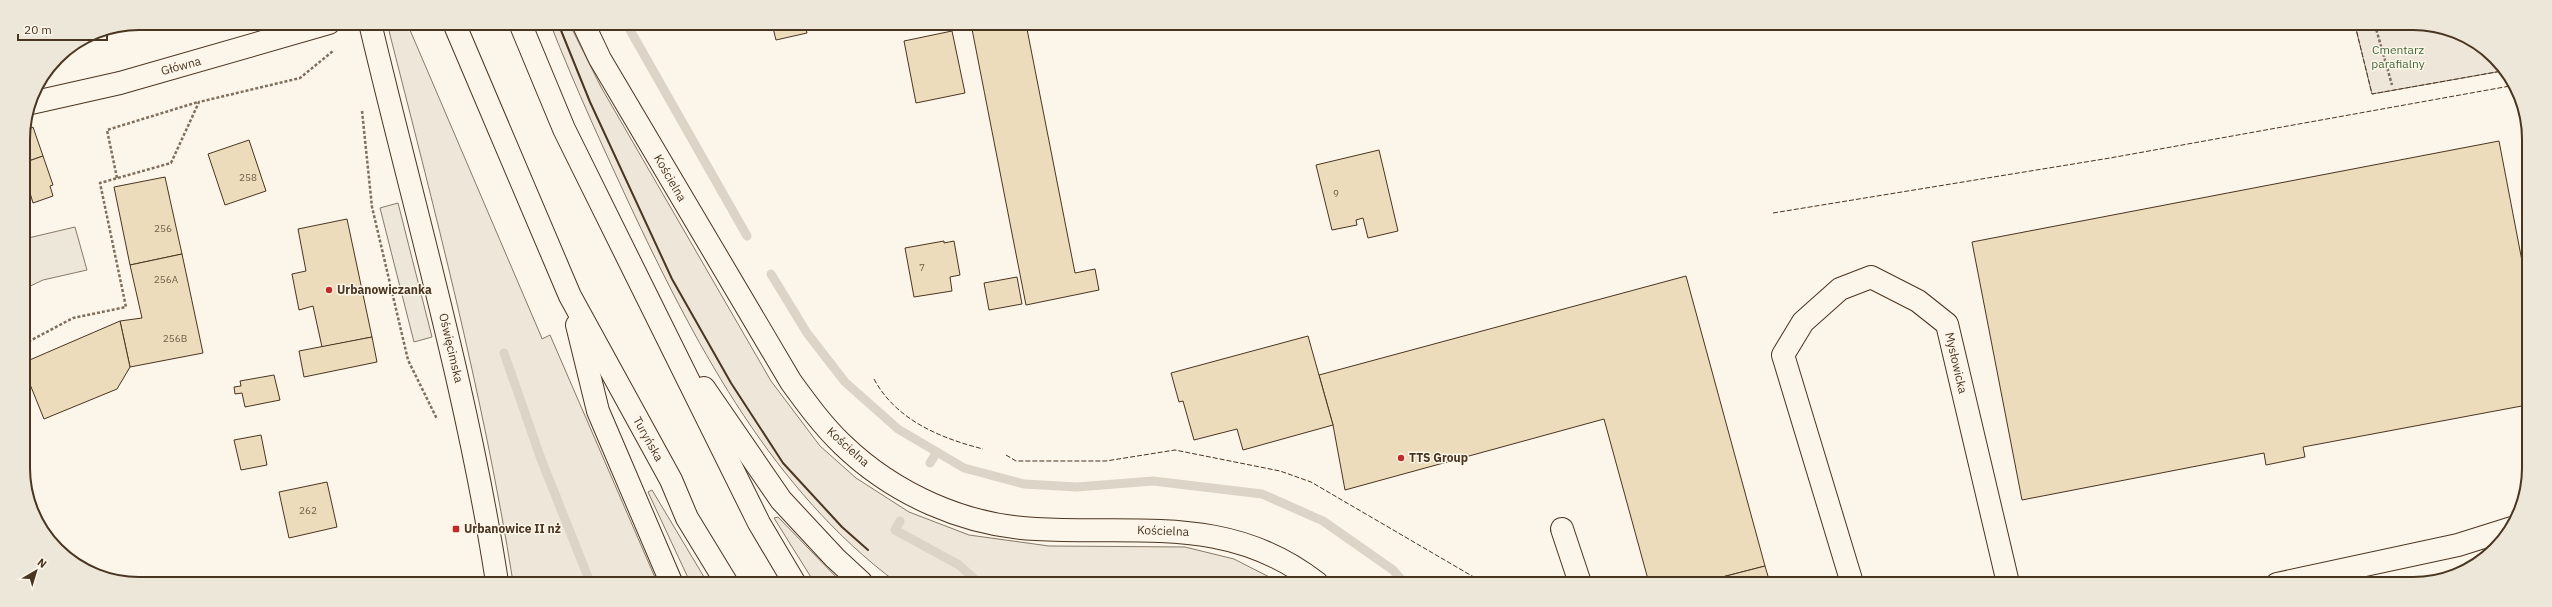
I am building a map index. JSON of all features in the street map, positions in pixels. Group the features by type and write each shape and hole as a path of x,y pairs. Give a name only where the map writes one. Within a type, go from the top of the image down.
{"main road":[{"name":"Główna","path":"37,103 120,83 305,30"},
{"name":"Oświęcimska","path":"372,30 460,387 489,525 496,577"},
{"path":"457,30 570,296 598,411 669,577"},
{"path":"523,30 564,128 759,523 791,577"},
{"name":"Kościelna","path":"586,30 600,59 791,382 824,425 862,461 885,478 918,497 976,519 1034,529 1148,530 1201,533 1234,540 1265,551 1307,577"},
{"name":"Mysłowicka","path":"1850,577 1783,355 1803,322 1840,289 1871,277 1918,301 1947,324 2007,577"},
{"name":"Turyńska","path":"570,296 671,480 687,518 723,577"},
{"path":"661,325 782,500 835,558 856,577"},
{"path":"1562,529 1578,577"},
{"path":"2309,577 2458,545 2501,532"}],"path":[{"path":"2376,30 2392,85"},
{"path":"117,178 108,130 199,102 300,78 335,49"},
{"path":"30,341 74,318 126,307 100,182 171,164 199,102"},
{"path":"362,105 372,207 408,360 438,421"}],"green space":[{"path":"389,30 410,30 542,339 550,335 655,577 512,577 487,441 440,231"},
{"path":"553,30 572,30 601,87 771,381 820,446 856,478 909,512 969,535 1049,546 1185,547 1234,559 1269,577 890,577 852,546 813,505 777,462 744,416 714,367 660,267 635,216 570,72"},
{"name":"Cmentarz parafialny","path":"2356,30 2413,30 2434,32 2448,36 2473,48 2490,62 2498,72 2372,94"},
{"path":"652,490 704,577 688,577 648,492"},
{"path":"778,517 836,577 811,577 774,518"}],"shaded area":[{"path":"398,203 432,337 414,342 380,208"},
{"path":"75,227 87,270 43,280 30,286 30,238"}],"building":[{"path":"774,30 806,30 807,33 776,40"},
{"path":"972,30 1027,30 1075,273 1095,269 1099,290 1026,305"},
{"path":"952,31 965,93 916,103 904,41"},
{"path":"33,127 43,156 30,161 30,132 31,128"},
{"path":"249,140 266,191 225,205 208,154"},
{"path":"2499,141 2522,261 2522,406 2303,447 2305,457 2266,465 2264,453 2022,500 1972,242"},
{"path":"1379,150 1398,231 1368,238 1363,218 1356,220 1357,225 1332,230 1316,165"},
{"path":"43,156 53,185 50,186 53,196 33,203 30,193 30,161"},
{"path":"165,177 182,254 130,265 114,187"},
{"name":"Urbanowiczanka","path":"347,219 372,337 322,347 313,306 299,310 292,274 306,271 298,229"},
{"path":"944,241 944,243 954,241 960,275 950,277 952,291 914,297 905,248"},
{"path":"182,254 203,353 130,367 120,321 142,318 130,265"},
{"name":"TTS Group","path":"1686,276 1765,566 1722,577 1647,577 1604,419 1345,490 1333,425 1319,375"},
{"path":"1017,277 1022,304 989,310 984,283"},
{"path":"120,321 130,367 117,389 44,419 30,384 30,360"},
{"path":"1308,336 1333,425 1243,450 1237,429 1194,440 1183,401 1179,402 1171,373"},
{"path":"372,337 377,362 304,377 299,351"},
{"path":"274,375 280,400 245,407 242,393 235,394 234,387 241,386 240,381"},
{"path":"261,435 267,465 241,470 234,440"},
{"path":"327,482 337,527 289,538 279,492"},
{"path":"1765,566 1768,577 1722,577"}],"waterway":[{"path":"630,30 747,236"},
{"path":"771,274 807,333 845,382 898,429 964,468 1024,484 1077,487 1153,481 1262,494 1323,521 1393,570 1399,577"},
{"path":"504,353 541,459 588,577"},
{"path":"930,463 937,452"},
{"path":"900,521 895,530 959,565 972,577"}],"fence":[{"path":"2356,30 2372,94 2498,72"},
{"path":"1773,213 2110,158 2508,86"},
{"path":"874,379 894,406 921,425 935,433 967,445 983,449"},
{"path":"1006,455 1016,461 1106,461 1175,450 1280,471 1311,482 1474,577"}],"wall":[{"path":"561,30 590,102 672,279 731,383 783,463 842,527 868,550"}],"place":[{"name":"Urbanowiczanka","path":"329,290"},
{"name":"TTS Group","path":"1401,458"},
{"name":"Urbanowice II nż","path":"456,529"}]}
